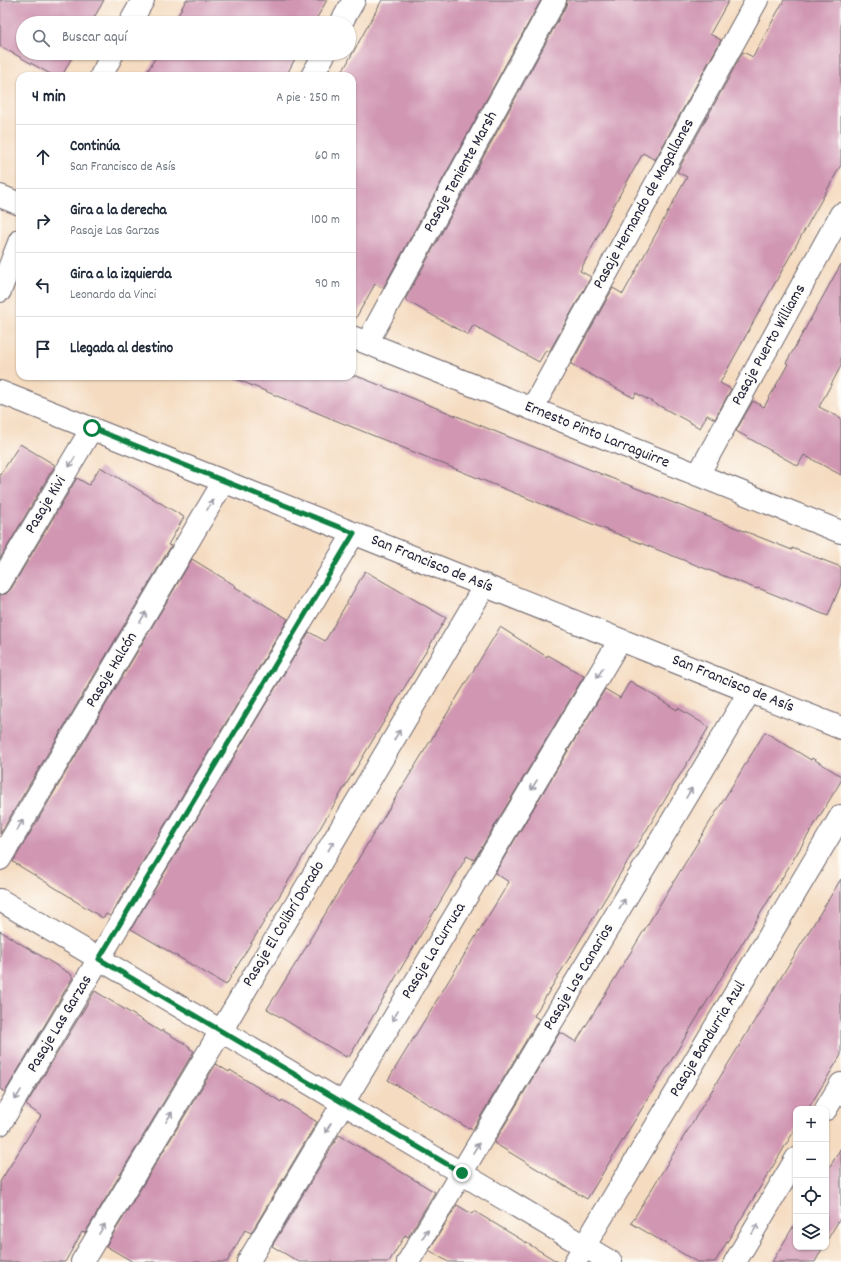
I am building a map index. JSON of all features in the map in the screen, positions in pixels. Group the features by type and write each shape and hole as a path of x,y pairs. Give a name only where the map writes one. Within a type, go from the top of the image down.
{"street":[{"path":"134,16 143,0"},
{"path":"345,16 354,0"},
{"name":"Pasaje Teniente Marsh","path":"360,340 555,0"},
{"name":"Pasaje Hernando de Magallanes","path":"532,409 757,0"},
{"path":"103,72 109,60"},
{"path":"314,72 321,60"},
{"path":"0,196 16,202"},
{"name":"Pasaje Puerto Williams","path":"698,475 841,214"},
{"path":"0,291 16,250"},
{"name":"Ernesto Pinto Larraguirre","path":"360,340 841,532"},
{"name":"San Francisco de Asís","path":"0,392 841,728"},
{"name":"Pasaje Kivi","path":"0,582 92,428"},
{"name":"Pasaje Halcón","path":"0,859 224,481"},
{"name":"Pasaje Las Garzas","path":"0,1124 354,533"},
{"name":"Pasaje El Colibrí Dorado","path":"82,1262 221,1031 485,585"},
{"name":"Pasaje La Curruca","path":"248,1262 620,640"},
{"name":"Pasaje Los Canarios","path":"408,1262 750,691"},
{"name":"Pasaje Bandurria Azul","path":"580,1254 841,816"},
{"path":"0,900 462,1173 580,1254 611,1262"},
{"path":"828,1106 841,1084"},
{"path":"735,1262 793,1164"}],"building":[{"path":"0,0 104,0 95,16 16,16 16,55 0,46"},
{"path":"186,0 327,0 318,16 178,16"},
{"path":"382,0 541,0 383,288 375,284 356,318 356,72 342,72 349,60 356,60 356,47"},
{"path":"567,0 729,0 710,34 721,40 655,160 643,153 580,271 591,277 549,352 546,350 539,362 473,325 468,335 405,300 566,6"},
{"path":"784,0 841,0 841,165 720,383 731,389 715,419 707,415 700,428 636,393 634,398 571,364 613,288 623,294 687,177 677,172 743,52 753,57"},
{"path":"25,60 70,60 64,72 47,72"},
{"path":"154,60 294,60 288,72 147,72"},
{"path":"841,264 841,366 819,407 841,418 841,475 804,455 798,466 736,431 753,401 764,407 788,364 786,363"},
{"path":"357,376 792,550 792,548 841,567 841,584 828,616 554,509 239,380 356,380"},
{"path":"20,444 55,465 0,559 0,475"},
{"path":"100,467 184,517 168,545 171,546 0,834 0,595 6,594 11,589 77,478 89,485"},
{"path":"192,559 288,619 110,916 106,914 103,918 13,862"},
{"path":"365,571 446,618 226,985 131,929 309,632 325,641"},
{"path":"500,627 547,657 548,655 584,676 474,860 467,856 349,1057 347,1055 346,1057 267,1009 310,941 349,874"},
{"path":"630,681 677,710 678,708 709,727 534,1016 539,1019 473,1129 468,1128 388,1080 509,882 495,873 605,689 620,698"},
{"path":"765,732 841,776 841,781 587,1199 494,1143 560,1032 576,1042"},
{"path":"841,879 841,1055 810,1106 793,1106 793,1133 715,1262 697,1262 631,1223"},
{"path":"0,931 73,977 5,1092 0,1089"},
{"path":"95,991 161,1032 162,1030 194,1051 85,1233 82,1232 65,1262 0,1262 0,1182 41,1116 26,1105"},
{"path":"216,1064 229,1072 230,1070 281,1102 282,1100 317,1122 251,1233 245,1230 227,1262 133,1262 106,1246"},
{"path":"339,1135 435,1192 408,1237 405,1235 389,1262 299,1262 272,1246"},
{"path":"841,1148 841,1217 829,1237 829,1178 829,1168"},
{"path":"457,1205 472,1214 474,1211 558,1262 448,1262 429,1250"},
{"path":"793,1227 793,1250 821,1250 815,1262 772,1262"}],"route":[{"path":"92,428 354,533 99,959 462,1173"}]}
